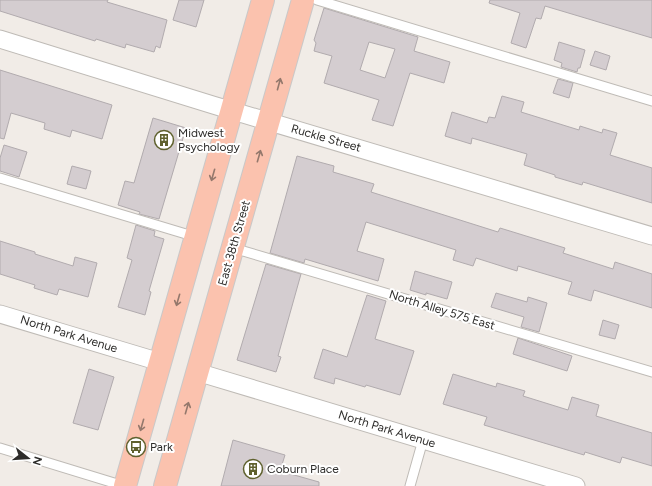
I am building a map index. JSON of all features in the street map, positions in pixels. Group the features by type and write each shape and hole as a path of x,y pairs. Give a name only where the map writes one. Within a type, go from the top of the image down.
{"main road":[{"path":"124,486 263,0"},
{"name":"East 38th Street","path":"165,486 303,0"}],"street":[{"name":"Ruckle Street","path":"0,40 652,236"},
{"name":"North Park Avenue","path":"0,314 160,362"},
{"name":"North Park Avenue","path":"197,372 576,486"}],"lane":[{"path":"317,0 652,101"},
{"path":"0,178 196,237"},
{"name":"North Alley 575 East","path":"233,248 652,372"},
{"path":"410,486 423,440"},
{"path":"0,448 124,486"}],"building":[{"path":"0,0 108,0 107,2 167,20 160,48 156,46 154,52 126,44 125,48 96,39 95,41 0,11"},
{"path":"179,0 204,0 196,27 173,20"},
{"path":"490,0 652,0 652,38 545,6 541,19 536,18 526,48 511,43 520,13 489,3"},
{"path":"324,8 418,37 414,51 450,62 444,83 410,73 393,126 372,120 379,100 324,83 332,56 314,51 316,43 314,40","holes":["369,42 395,49 385,78 360,70"]},
{"path":"559,42 585,50 580,68 578,68 577,72 561,67 562,63 554,60"},
{"path":"595,51 610,56 606,70 590,65"},
{"path":"0,70 112,105 102,139 72,130 70,137 44,129 45,123 11,113 4,139 0,138"},
{"path":"558,79 573,83 569,98 553,93"},
{"path":"502,96 524,102 521,112 579,130 580,126 602,133 603,129 617,133 610,155 652,168 652,203 583,182 582,185 555,177 555,175 524,165 527,154 472,138 471,144 445,136 452,112 487,123 489,117 495,118"},
{"path":"153,118 186,128 159,219 139,214 140,212 118,205 125,181 134,183"},
{"path":"4,145 27,152 19,177 0,171 0,158"},
{"path":"297,156 334,166 333,172 374,184 371,192 498,232 500,228 565,248 563,253 613,269 615,262 652,274 652,308 594,290 591,301 568,294 572,282 518,266 517,271 476,258 473,266 453,260 456,250 366,222 357,251 384,259 378,281 305,259 304,263 270,253"},
{"path":"72,166 91,171 86,189 67,184"},
{"path":"136,225 155,231 154,236 164,239 149,291 151,292 145,315 118,307 132,260 127,258"},
{"path":"0,241 73,266 75,257 97,263 88,297 59,289 57,295 34,288 35,285 0,274"},
{"path":"266,264 301,274 278,356 281,357 276,372 237,360"},
{"path":"415,271 452,282 447,299 410,290"},
{"path":"496,293 527,302 528,297 547,303 539,332 521,327 524,317 491,307"},
{"path":"367,295 386,301 375,339 414,351 400,395 335,378 334,384 314,378 323,349 347,357"},
{"path":"603,320 619,325 615,339 599,335"},
{"path":"518,338 572,356 567,371 513,354"},
{"path":"89,369 114,377 98,430 73,423"},
{"path":"453,374 496,387 497,383 525,391 523,396 568,410 572,397 599,405 596,416 652,433 652,466 622,457 620,463 585,452 584,455 484,425 487,417 443,404"},
{"name":"Coburn Place","path":"233,440 285,455 280,471 319,482 319,486 221,486"}],"place":[{"name":"Midwest Psychology","path":"164,140"},
{"name":"Park","path":"136,447"},
{"name":"Coburn Place","path":"253,469"}]}
